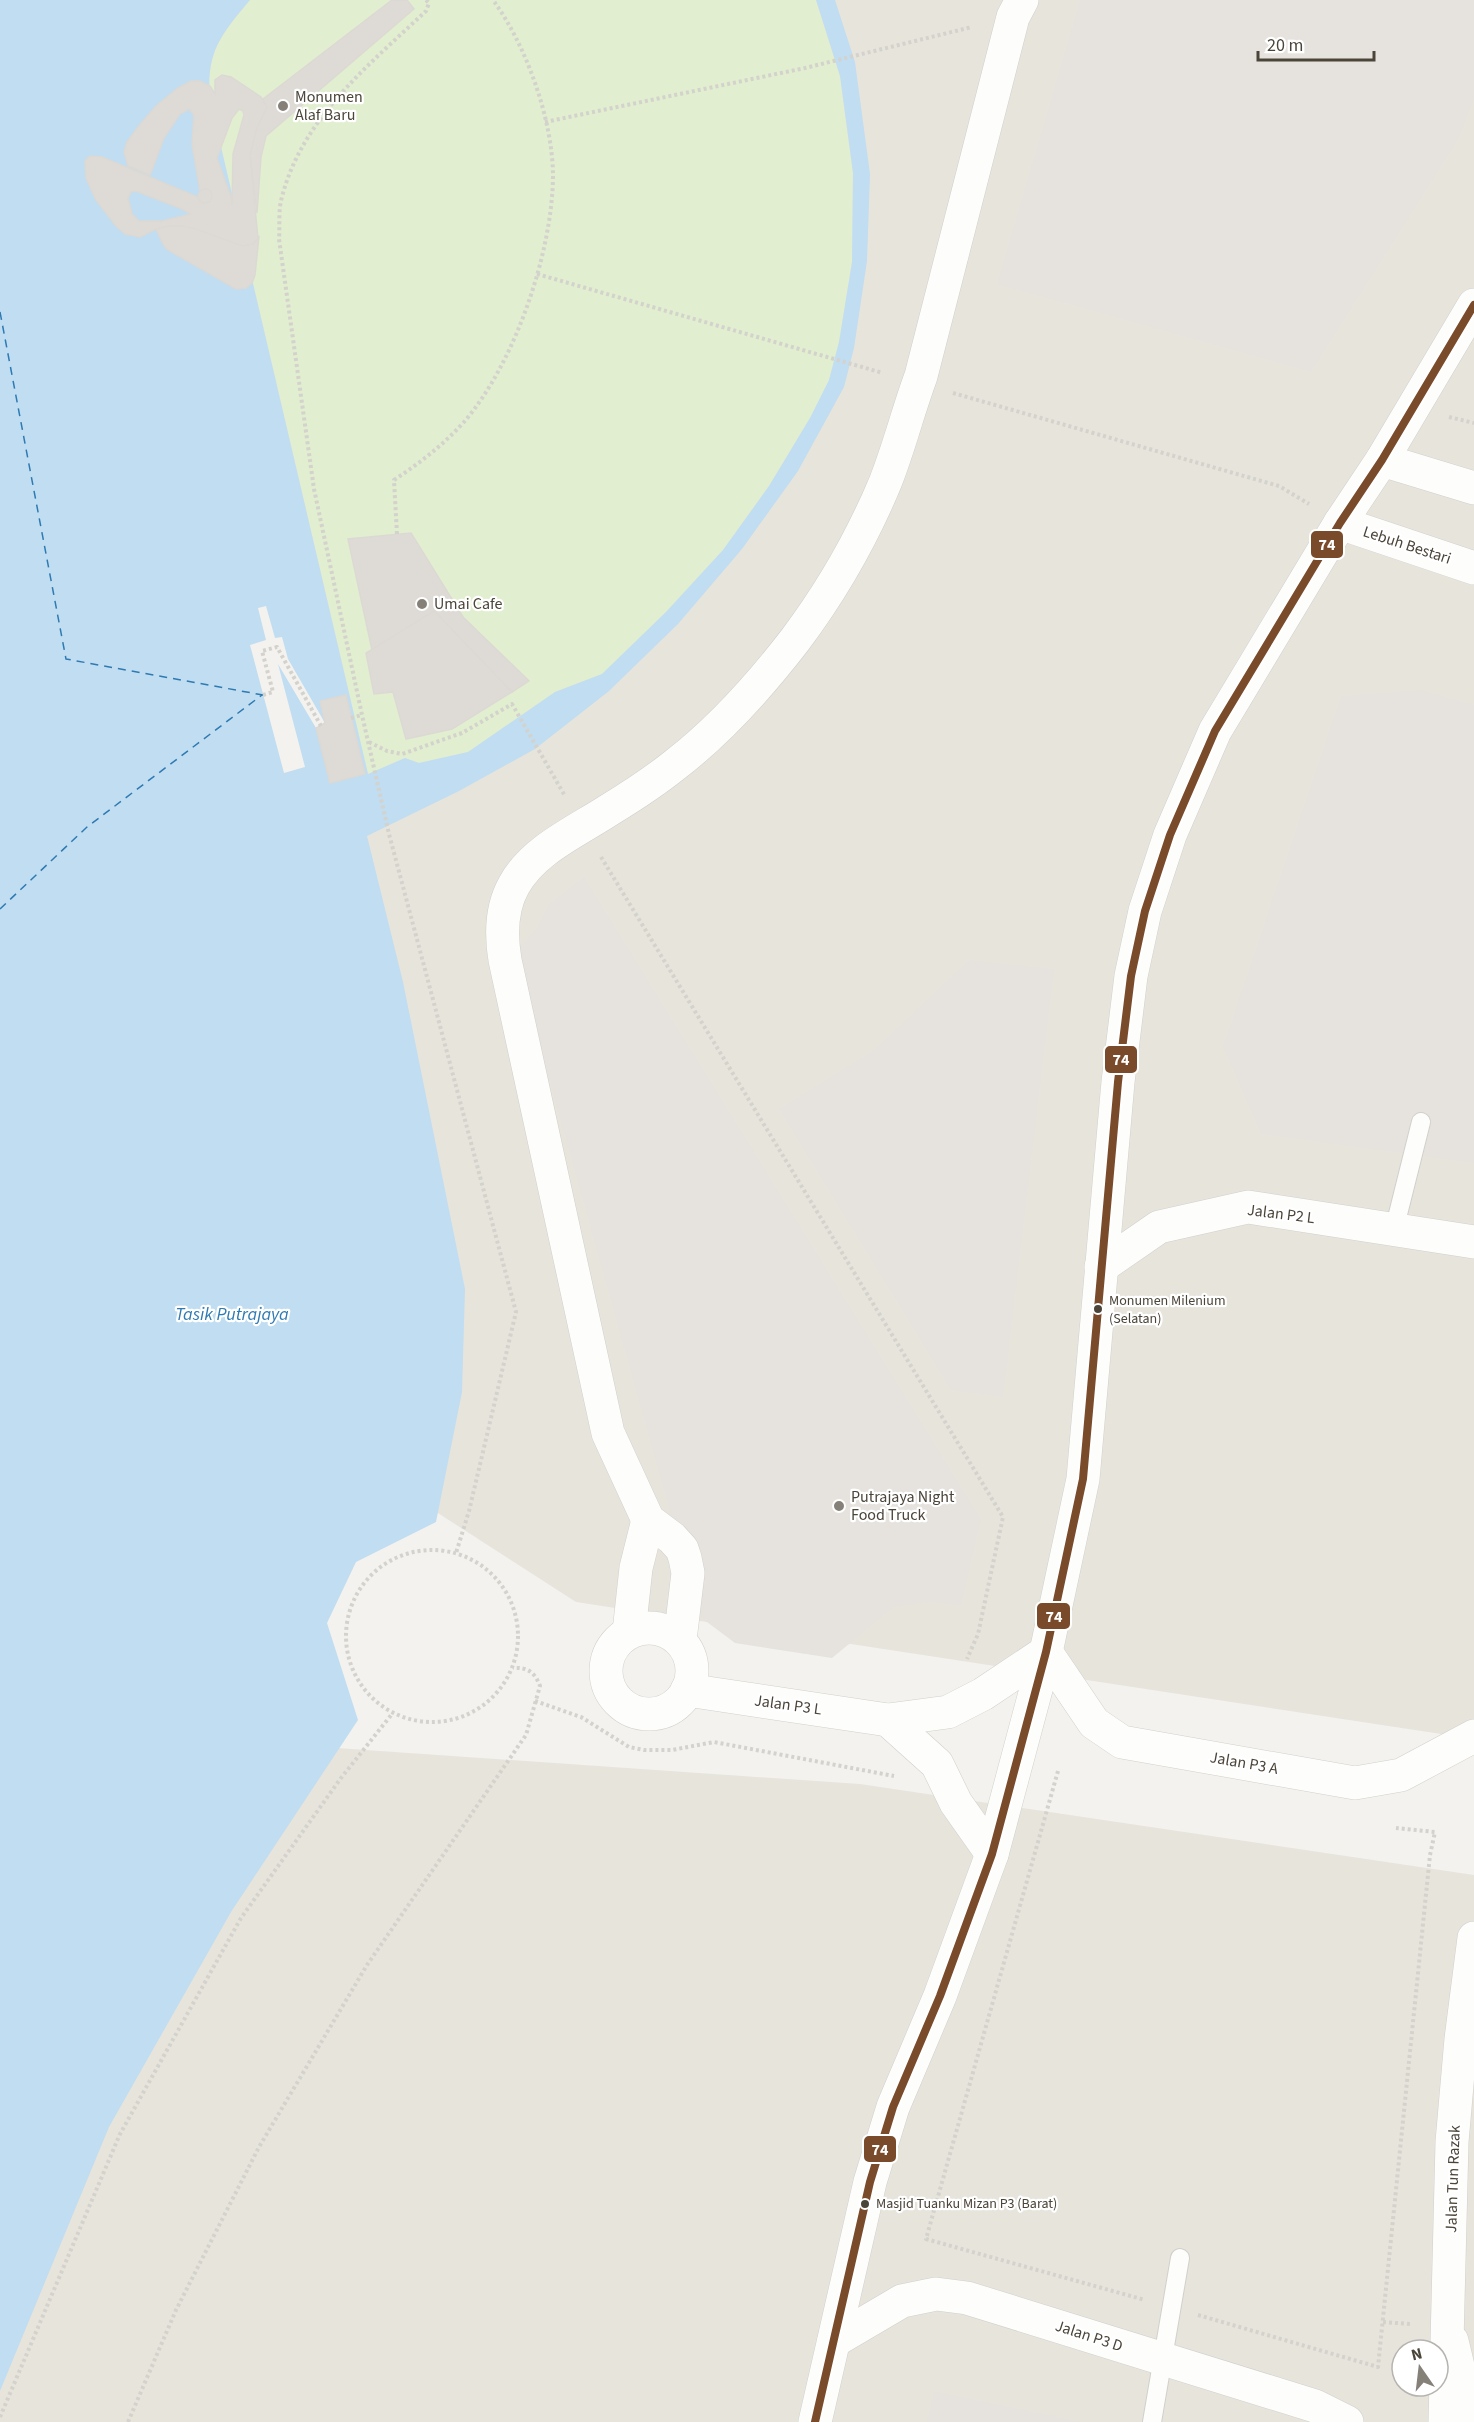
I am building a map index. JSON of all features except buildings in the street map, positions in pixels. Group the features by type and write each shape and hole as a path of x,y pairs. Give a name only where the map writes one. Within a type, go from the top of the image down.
{"street":[{"path":"680,1640 688,1573 685,1558 682,1549 672,1538 648,1520 608,1432 505,960 502,938 505,909 514,886 529,865 549,848 629,798 678,763 729,715 795,640 831,588 861,535 884,484 918,383 1018,9"},
{"path":"815,2422 870,2182 893,2107 940,1996 992,1854 1046,1652 1083,1479 1118,1082 1131,976 1149,900 1170,835 1215,731 1340,523 1382,460 1474,305"},
{"path":"1382,460 1474,488"},
{"name":"Lebuh Bestari","path":"1340,523 1474,568"},
{"name":"Jalan P2 L","path":"1101,1267 1159,1227 1248,1207 1474,1242"},
{"path":"629,1632 636,1569 648,1520"},
{"path":"646,1627 664,1630 680,1640 690,1655 692,1673 687,1690 676,1704 660,1713 641,1714 625,1707 611,1694 605,1677 606,1659 615,1643 629,1632 646,1627"},
{"name":"Jalan P3 L","path":"687,1690 888,1720 948,1712 983,1694 1046,1652"},
{"name":"Jalan P3 A","path":"1046,1652 1094,1723 1122,1742 1356,1783 1401,1775 1474,1736"},
{"path":"888,1720 937,1764 956,1803 992,1854"},
{"name":"Jalan Tun Razak","path":"1445,2422 1452,2142 1461,2039 1474,1938"},
{"name":"Jalan P3 D","path":"834,2341 902,2301 936,2294 967,2298 1315,2406 1347,2422"},
{"path":"1449,2328 1467,2404 1474,2412"}],"lane":[{"path":"1394,1230 1422,1122"},
{"path":"1152,2422 1180,2258"}],"path":[{"path":"426,0 429,3 426,11 359,74 313,129 293,163 281,199 279,238 314,489 362,715 389,834 516,1312 469,1511 456,1553"},
{"path":"397,534 394,480 423,461 446,441 481,399 510,345 537,274 551,204 553,172 545,122 519,44 493,0"},
{"path":"545,122 805,68 890,47 1018,9"},
{"path":"537,274 1279,486"},
{"path":"263,695 273,692 262,651 277,647 321,726"},
{"path":"369,742 387,751 402,754 462,733 512,704 583,827 1003,1517 978,1634 967,1658 960,1666"},
{"path":"351,718 362,715"},
{"path":"419,1550 456,1553 488,1569 510,1597 519,1632 513,1668 494,1698 463,1717 427,1723 392,1714 364,1691 347,1659 346,1623 359,1589 385,1563 419,1550"},
{"path":"128,2422 176,2310 259,2147 367,1965 526,1734 540,1686 532,1672 523,1667 513,1668"},
{"path":"535,1701 581,1717 629,1747 644,1750 672,1750 714,1742 897,1776"},
{"path":"0,2416 126,2123 241,1918 341,1778 392,1714"},
{"path":"1058,1771 926,2239 1378,2367 1430,1855 1435,1832 1396,1828"}],"shaded area":[{"path":"73,0 1474,0 1474,1739 576,1602 382,1477"},
{"path":"1080,0 1474,0 1474,99 1458,140 1311,372 997,284"},
{"path":"1421,690 1474,705 1474,1163 1261,1134 1223,1046 1341,696"},
{"path":"584,877 981,1519 961,1606 929,1602 894,1607 832,1658 735,1643 699,1616 514,954 537,928 548,905"},
{"path":"969,960 1054,969 1003,1397 951,1390 779,1109 874,1050"},
{"path":"249,1742 860,1784 1474,1875 1474,2422 0,2422 0,2137"},
{"path":"934,2391 1081,2422 927,2422"}],"green space":[{"path":"250,0 816,0 840,76 853,173 852,262 839,342 829,380 810,418 769,486 723,550 666,612 602,674 555,692 468,752 419,763 405,758 368,774 210,100 210,69 217,46"}],"water":[{"name":"Tasik Putrajaya","path":"0,0 250,0 217,46 210,69 210,100 368,774 405,758 419,763 468,752 555,692 602,674 666,612 723,550 769,486 810,418 829,380 839,342 852,262 853,173 840,76 816,0 835,0 855,62 870,174 867,261 854,348 844,387 798,471 742,549 678,624 609,691 535,749 459,791 367,836 403,982 465,1289 462,1392 436,1522 356,1562 327,1623 358,1720 231,1912 109,2127 0,2391"}],"pier":[{"path":"266,606 275,638 282,637 288,659 325,723 316,728 278,664 305,767 284,773 250,645 266,640 258,608"}],"ferry route":[{"path":"0,312 66,659 263,695"},
{"path":"0,909 87,827 262,695"}],"transit line":[{"name":"74","path":"815,2422 870,2182 893,2107 940,1996 992,1854 1046,1652 1083,1479 1118,1082 1131,976 1145,911 1170,835 1215,731 1340,523 1382,460 1474,305"}],"place":[{"name":"Monumen Alaf Baru","path":"283,106"},
{"name":"Umai Cafe","path":"422,604"},
{"name":"Monumen Milenium (Selatan)","path":"1098,1309"},
{"name":"Putrajaya Night Food Truck","path":"839,1506"},
{"name":"Masjid Tuanku Mizan P3 (Barat)","path":"865,2204"}]}
